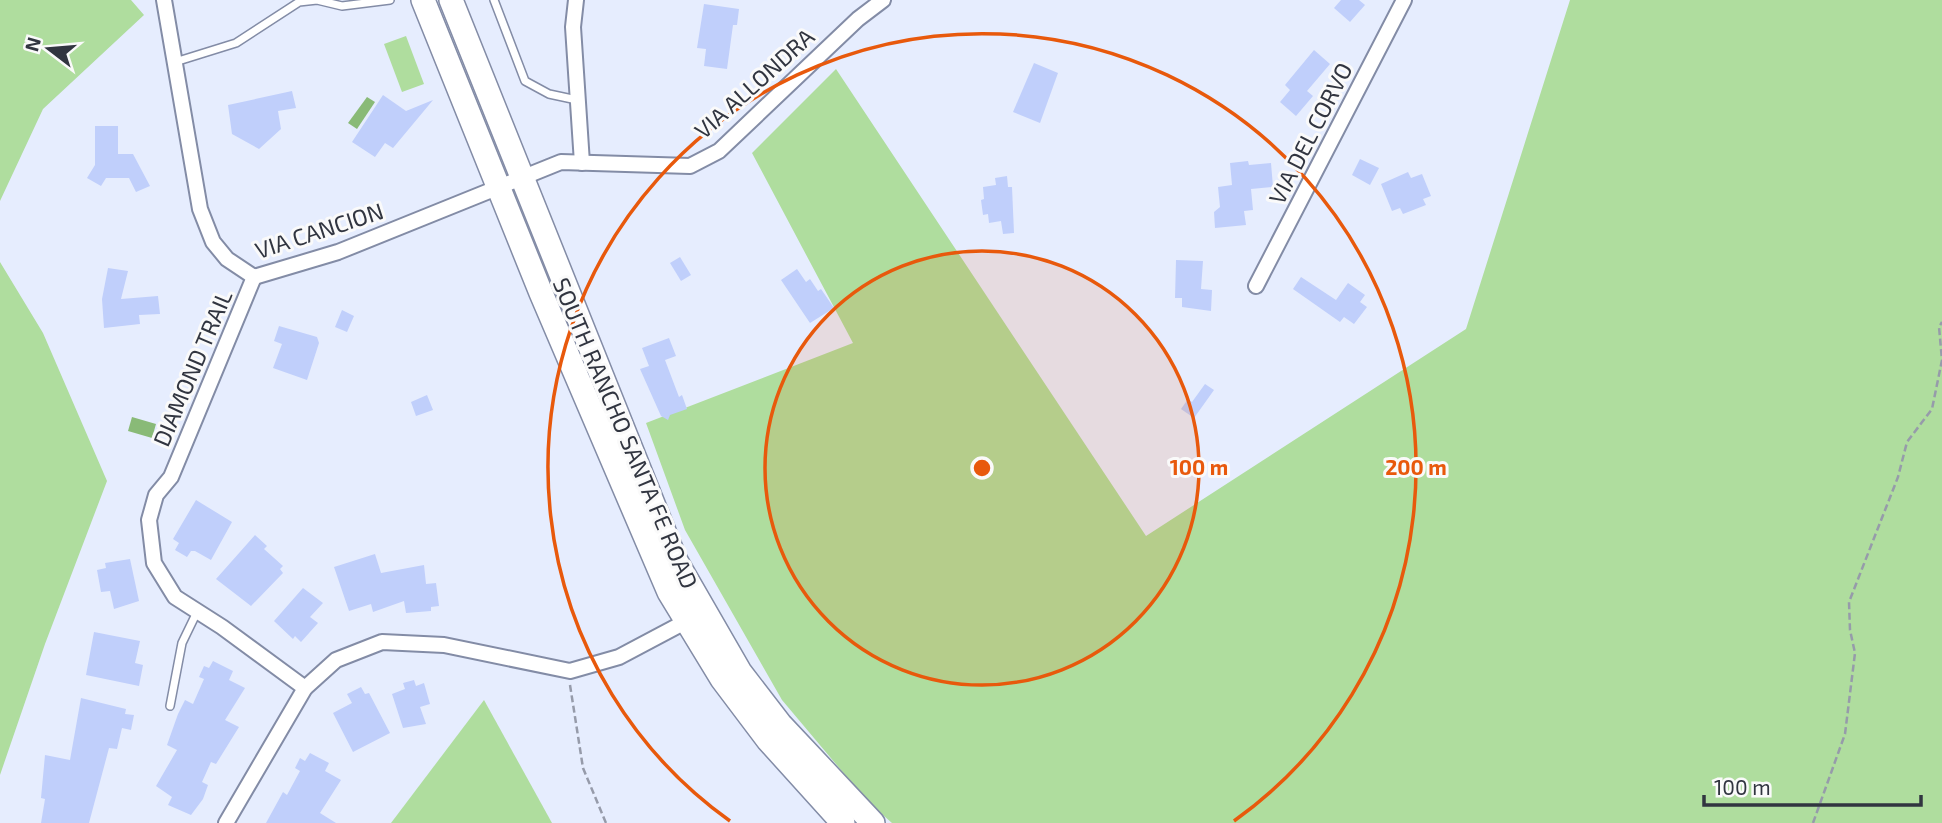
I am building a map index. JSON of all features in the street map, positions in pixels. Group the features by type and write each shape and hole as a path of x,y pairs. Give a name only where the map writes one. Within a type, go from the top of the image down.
{"main road":[{"name":"SOUTH RANCHO SANTA FE ROAD","path":"423,0 647,547 685,622 722,679 768,740 843,823"},
{"name":"SOUTH RANCHO SANTA FE ROAD","path":"451,0 652,506 704,613 740,672 780,724 873,823"}],"street":[{"name":"VIA CANCION","path":"164,0 200,209 213,242 227,259 254,277 338,252 521,178"},
{"path":"576,0 573,27 582,163"},
{"name":"VIA ALLONDRA","path":"521,178 561,162 690,166 719,151 858,19 883,0"},
{"name":"VIA DEL CORVO","path":"1256,286 1404,0"},
{"name":"DIAMOND TRAIL","path":"254,277 171,477 156,495 149,520 154,564 174,597 305,688"},
{"path":"226,823 305,688 336,660 382,642 444,645 570,671 619,657 685,622"}],"lane":[{"path":"175,62 236,43 299,2 317,0 342,6 390,0"},
{"path":"494,0 525,81 550,94 577,100"},
{"path":"170,706 182,643 197,612"}],"path":[{"path":"1813,823 1845,734 1855,653 1850,630 1849,602 1898,477 1907,442 1931,408 1942,360 1939,327 1942,322"},
{"path":"570,671 571,701 583,768 606,823"}],"shaded area":[{"path":"0,0 131,0 144,15 43,109 0,201"},
{"path":"1570,0 1942,0 1942,823 892,823 867,801 782,700 685,530 646,423 853,343 752,153 836,69 1146,536 1466,329"},
{"path":"406,36 424,84 402,92 384,44"},
{"path":"367,97 375,102 357,129 348,123"},
{"path":"0,262 43,333 107,481 45,644 0,775"},
{"path":"132,417 156,424 152,438 128,431"},
{"path":"484,700 552,823 391,823"}],"building":[{"path":"1341,0 1359,0 1365,5 1350,22 1334,8"},
{"path":"704,4 739,9 737,25 733,25 727,69 704,66 706,49 697,48"},
{"path":"1314,50 1330,64 1307,91 1313,96 1296,116 1280,102 1290,90 1285,85"},
{"path":"1034,63 1058,73 1040,123 1013,112"},
{"path":"292,91 296,108 278,111 281,129 259,149 232,134 228,105"},
{"path":"383,95 406,111 433,100 393,148 385,143 375,157 352,142"},
{"path":"95,126 118,126 118,154 133,154 150,186 136,192 129,178 106,178 101,186 87,178 95,165"},
{"path":"1360,159 1379,168 1370,185 1352,175"},
{"path":"1248,161 1249,165 1271,163 1273,187 1251,189 1253,210 1244,211 1246,225 1215,228 1214,212 1220,207 1218,187 1232,185 1230,163"},
{"path":"1408,172 1411,178 1422,174 1431,196 1423,199 1426,205 1403,214 1400,208 1392,211 1381,184"},
{"path":"1007,176 1008,187 1012,187 1014,233 1003,234 1001,221 989,223 988,214 983,215 981,200 984,199 983,187 996,185 995,178"},
{"path":"680,257 691,275 681,281 670,263"},
{"path":"1176,260 1203,261 1201,289 1212,290 1211,311 1182,307 1182,298 1175,298"},
{"path":"108,268 128,271 121,299 158,296 160,314 139,315 140,324 104,328 102,299"},
{"path":"797,269 806,282 810,279 818,291 821,289 834,308 810,323 781,280"},
{"path":"1301,277 1336,300 1348,283 1365,295 1360,302 1367,307 1354,324 1344,317 1340,322 1293,289"},
{"path":"342,310 354,316 347,332 335,327"},
{"path":"279,326 317,337 319,343 307,380 273,368 282,344 274,341"},
{"path":"669,338 676,356 665,360 679,397 682,395 687,409 670,415 668,420 661,416 640,369 649,366 642,348"},
{"path":"1205,384 1214,390 1194,418 1181,409 1188,399 1192,402"},
{"path":"427,395 433,410 416,416 411,402"},
{"path":"196,500 232,522 211,560 195,551 191,551 187,557 175,550 179,543 173,539"},
{"path":"255,535 267,546 264,549 283,566 280,569 283,573 251,606 216,579"},
{"path":"375,554 381,573 424,565 426,584 436,583 439,606 431,607 431,611 406,613 404,601 373,612 371,604 349,611 334,567"},
{"path":"130,559 139,601 114,609 110,591 101,592 97,570 106,568 105,563"},
{"path":"303,588 323,603 310,617 318,623 301,642 295,636 293,639 274,621"},
{"path":"94,632 140,641 135,663 143,665 139,686 86,675"},
{"path":"213,661 233,671 229,680 245,688 225,720 239,727 216,764 211,762 202,782 208,785 203,799 191,815 168,805 172,797 156,786 177,750 167,745 178,714 185,700 193,704 204,679 199,677 204,666 209,668"},
{"path":"414,680 416,686 424,683 430,704 420,707 426,724 403,728 392,694 405,689 403,683"},
{"path":"361,687 365,694 369,693 390,733 353,752 333,713 352,703 347,694"},
{"path":"81,698 126,709 125,714 134,715 131,730 122,728 117,749 109,748 89,823 41,823 45,799 41,798 45,755 70,760"},
{"path":"310,753 329,763 325,771 341,780 320,813 336,823 266,823 283,792 287,795 300,771 295,768 300,758 305,761"}]}
